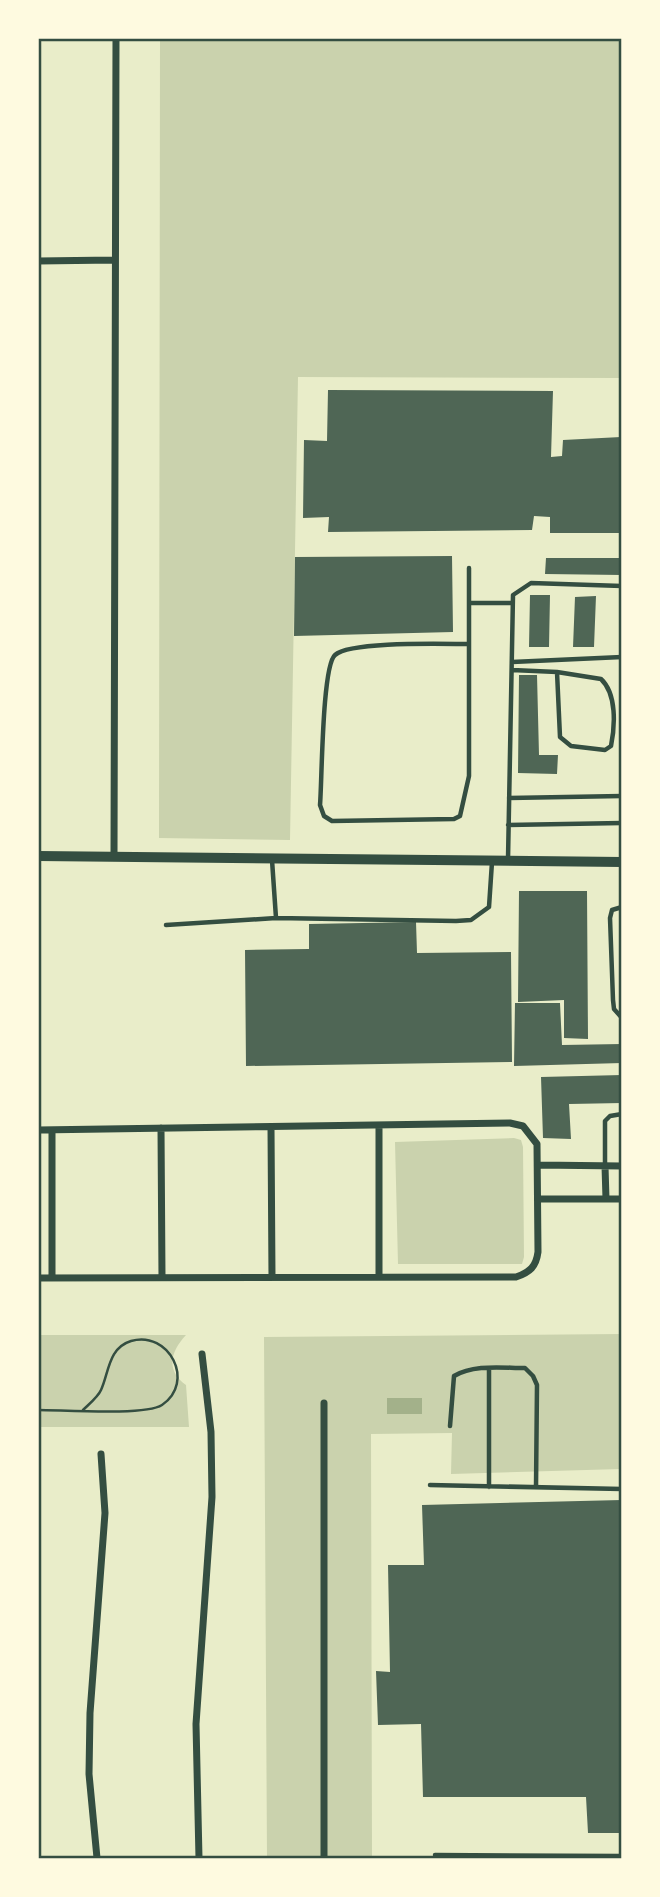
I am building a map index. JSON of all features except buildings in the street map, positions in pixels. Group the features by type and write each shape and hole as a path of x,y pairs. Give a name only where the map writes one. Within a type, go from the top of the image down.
{"street":[{"path":"114,857 116,38"},
{"path":"38,261 114,261"},
{"path":"38,856 621,862"},
{"path":"379,1125 379,1277"},
{"path":"38,1130 379,1125 523,1126 537,1144 538,1165 536,1264 528,1273 516,1277 38,1278"},
{"path":"271,1127 272,1277"},
{"path":"161,1128 162,1278"},
{"path":"52,1130 52,1278"},
{"path":"538,1165 621,1166"},
{"path":"605,1166 606,1199"},
{"path":"538,1199 621,1199"},
{"path":"199,1858 197,1724 212,1497 211,1432 202,1354"},
{"path":"324,1403 324,1858"},
{"path":"97,1858 89,1774 105,1513 101,1454"}],"lane":[{"path":"468,644 355,647 333,656 329,663 325,706 320,805 324,816 332,821 454,819 460,816 469,776 469,568"},
{"path":"508,862 512,603 518,590 531,583 621,586"},
{"path":"469,603 512,603"},
{"path":"512,662 621,657"},
{"path":"512,670 557,672 601,679 608,686 611,695 611,746 605,750 571,746 561,737 557,672"},
{"path":"509,797 621,796"},
{"path":"508,825 621,823"},
{"path":"271,859 276,918"},
{"path":"166,925 276,918 471,920 489,907 492,862"},
{"path":"621,906 612,910 610,918 613,1000 614,1009 621,1018"},
{"path":"605,1166 605,1121 610,1116 621,1114"},
{"path":"489,1368 489,1487"},
{"path":"450,1426 454,1376 463,1371 489,1368 524,1368 533,1376 537,1385 537,1487"},
{"path":"430,1485 621,1489"},
{"path":"435,1855 621,1856"}],"path":[{"path":"38,1410 143,1412 162,1405 175,1389 179,1370 169,1350 155,1342 131,1341 114,1352 101,1392 83,1410"}],"shaded area":[{"path":"160,39 621,39 621,378 298,377 290,840 159,838"},
{"path":"514,1138 521,1140 523,1147 522,1264 398,1264 395,1142"},
{"path":"621,1334 621,1469 451,1474 452,1433 371,1434 372,1858 267,1858 264,1337"},
{"path":"39,1335 186,1335 172,1360 175,1373 186,1385 189,1427 39,1427"},
{"path":"387,1398 422,1398 422,1414 387,1414"}]}
